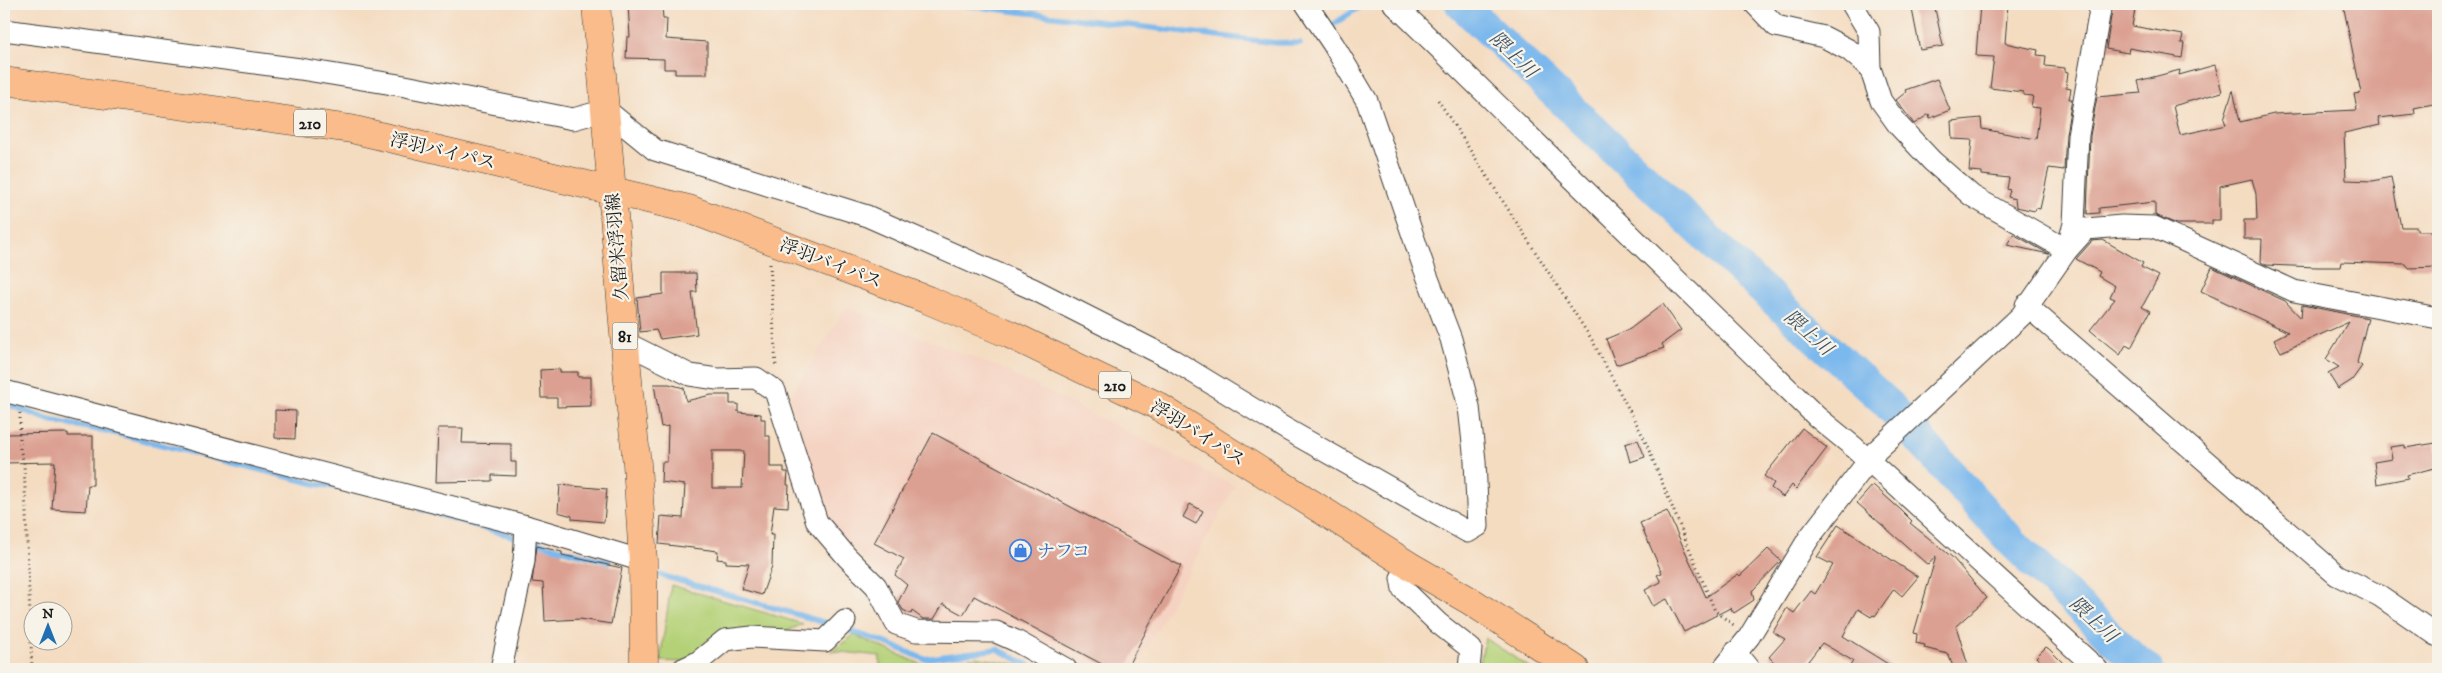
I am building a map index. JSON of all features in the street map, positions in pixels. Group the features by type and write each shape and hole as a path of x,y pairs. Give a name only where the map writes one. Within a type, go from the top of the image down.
{"main road":[{"name":"久留米浮羽線","path":"596,4 629,392 637,464 650,668"},
{"name":"浮羽バイパス","path":"4,81 351,129 689,209 928,300 1009,334 1156,405 1410,566 1472,602 1575,669"}],"street":[{"path":"4,30 310,71 405,86 573,119 606,110 655,150 867,216 1033,289 1173,360 1311,443 1468,532 1478,526 1475,461 1469,407 1451,339 1424,268 1367,101 1333,44 1306,4"},
{"path":"1394,4 1817,417 1872,456 2097,669"},
{"path":"1755,4 1776,26 1824,37 1849,50 1870,68"},
{"path":"1852,4 1869,32 1870,68 1881,101 1899,126 1932,161 1972,196 2067,250"},
{"path":"2067,250 2074,224 2078,135 2101,4"},
{"path":"1723,669 1742,644 1809,538 1872,456 2023,310 2067,250 2086,229 2122,226 2154,227 2294,291 2438,318"},
{"path":"2023,310 2337,575 2380,596 2438,636"},
{"path":"626,343 690,375 717,379 756,378 775,391 818,522 847,557 876,586 896,624 916,631 996,632 1066,669"},
{"path":"4,392 526,526 643,561"},
{"path":"501,669 524,561 526,526"},
{"path":"1410,566 1401,578 1403,588 1438,623 1471,649 1469,669"},
{"path":"683,669 698,662 725,640 752,637 826,641 839,628"},
{"path":"1742,644 1749,669"}],"path":[{"path":"1438,100 1592,340 1643,436 1715,611 1742,644"},
{"path":"770,264 774,302 775,391"},
{"path":"20,414 20,449 24,463 32,669"}],"shaded area":[{"path":"846,307 1007,371 1235,486 1136,669 1083,669 990,624 927,626 910,618 878,574 835,531 823,512 790,397"}],"green space":[{"path":"671,585 803,624 787,631 683,662 660,661"},
{"path":"854,635 923,665 977,657 1020,665 1026,669 880,669 880,656 832,651"},
{"path":"1485,638 1529,667 1527,669 1479,669"}],"building":[{"path":"628,4 662,4 663,19 667,19 666,39 707,42 707,74 675,74 675,69 664,69 664,59 626,58 627,37 630,37"},
{"path":"1911,4 1934,4 1943,46 1920,50"},
{"path":"1980,4 2008,4 2005,43 2038,50 2037,55 2046,56 2045,66 2065,68 2065,71 2068,72 2066,88 2071,89 2069,99 2072,99 2066,134 2064,170 2049,168 2040,209 2036,208 2035,211 2016,207 2015,199 2008,197 2010,190 2007,189 2009,178 1982,175 1982,172 1969,171 1972,140 1952,139 1951,121 1981,118 1982,129 2036,139 2040,108 2031,107 2033,96 2023,95 2023,92 1990,88 1994,57 1976,56"},
{"path":"2113,4 2136,4 2132,26 2183,35 2181,43 2184,43 2182,58 2129,48 2128,53 2106,49"},
{"path":"2343,4 2438,4 2438,103 2414,108 2415,114 2378,118 2380,125 2344,133 2346,180 2373,181 2391,177 2401,227 2417,227 2417,231 2435,231 2435,238 2438,238 2438,267 2409,268 2406,264 2341,262 2340,267 2266,265 2261,262 2262,239 2244,239 2244,220 2257,220 2256,194 2252,179 2220,186 2220,220 2212,220 2212,224 2177,224 2155,215 2155,202 2099,208 2099,213 2087,214 2090,136 2097,97 2141,93 2138,81 2180,70 2179,75 2215,65 2222,92 2173,106 2180,135 2226,125 2224,119 2233,90 2240,122 2274,114 2357,110 2354,94 2361,93"},
{"path":"1937,79 1950,110 1930,118 1929,114 1914,124 1896,100 1906,92 1905,90"},
{"path":"2013,234 2049,254 2007,245"},
{"path":"2103,240 2143,263 2141,267 2159,276 2142,307 2150,311 2131,348 2126,345 2120,355 2090,330 2115,299 2110,297 2115,286 2098,276 2100,272 2076,259 2092,241"},
{"path":"2212,267 2285,301 2301,318 2302,305 2368,318 2357,363 2362,366 2352,380 2338,389 2328,373 2339,367 2326,359 2349,322 2281,352 2274,339 2288,332 2201,291"},
{"path":"663,273 696,273 697,292 692,292 697,334 660,339 656,330 640,332 637,298 663,294"},
{"path":"1663,304 1681,330 1662,344 1664,348 1616,365 1606,339 1630,329"},
{"path":"560,369 560,372 578,372 578,377 591,377 591,406 557,407 557,398 541,398 540,370"},
{"path":"654,384 669,384 684,388 686,401 711,395 730,395 730,404 738,404 738,412 761,414 761,419 765,419 765,436 770,436 770,467 784,467 784,472 788,472 787,485 789,485 788,507 774,506 770,535 773,535 772,566 762,595 741,589 749,564 726,563 726,560 717,559 718,551 659,544 661,516 683,518 685,485 661,482 662,462 667,462 668,426 661,427","holes":["712,451 744,451 742,488 712,488"]},
{"path":"275,410 296,411 295,439 275,438"},
{"path":"438,428 463,428 462,443 511,444 511,462 516,462 516,476 492,475 492,481 436,482"},
{"path":"1802,428 1827,448 1796,489 1792,485 1783,497 1771,488 1774,483 1764,476"},
{"path":"68,433 68,436 93,436 93,485 88,485 86,511 52,509 55,462 4,463 4,434"},
{"name":"ナフコ","path":"933,433 1181,566 1126,669 1111,669 974,596 963,615 943,604 934,619 923,619 912,611 911,614 903,610 898,602 907,585 895,575 904,559 874,543"},
{"path":"1638,440 1645,457 1630,462 1625,444"},
{"path":"2436,443 2438,467 2407,475 2408,478 2377,484 2374,462 2392,459 2390,447 2405,445 2405,448"},
{"path":"560,485 607,489 604,522 572,519 572,516 558,512"},
{"path":"1873,485 1912,521 1910,523 1952,557 1987,598 1956,626 1969,669 1954,669 1948,654 1924,648 1925,645 1916,643 1917,634 1914,633 1936,556 1928,565 1857,503"},
{"path":"1190,504 1203,511 1196,524 1183,517"},
{"path":"1667,511 1706,597 1738,574 1740,576 1768,549 1781,561 1752,591 1754,600 1734,613 1730,608 1684,632 1667,599 1653,606 1645,590 1661,582 1657,575 1662,573 1640,523"},
{"path":"1838,525 1918,577 1902,596 1894,589 1875,616 1871,617 1858,609 1843,636 1896,669 1848,669 1853,661 1822,643 1802,669 1781,669 1769,657 1785,639 1773,632 1787,608 1794,613 1811,591 1815,594 1833,565 1817,557"},
{"path":"537,546 562,552 562,555 622,568 611,624 580,619 545,621 543,583 532,582"},
{"path":"2046,647 2069,669 2049,669 2036,657"}],"waterway":[{"path":"954,4 1277,43 1300,43"},
{"path":"1328,28 1364,4"},
{"name":"隈上川","path":"1461,4 1740,269 1887,403 2012,542 2123,649 2147,669"},
{"path":"4,403 49,420 119,434 316,484 336,487"},
{"path":"420,509 522,539"},
{"path":"530,541 609,562"},
{"path":"660,575 833,625"},
{"path":"844,629 884,642 924,659 997,649 1036,669"}],"place":[{"name":"ナフコ","path":"1021,551"}]}
